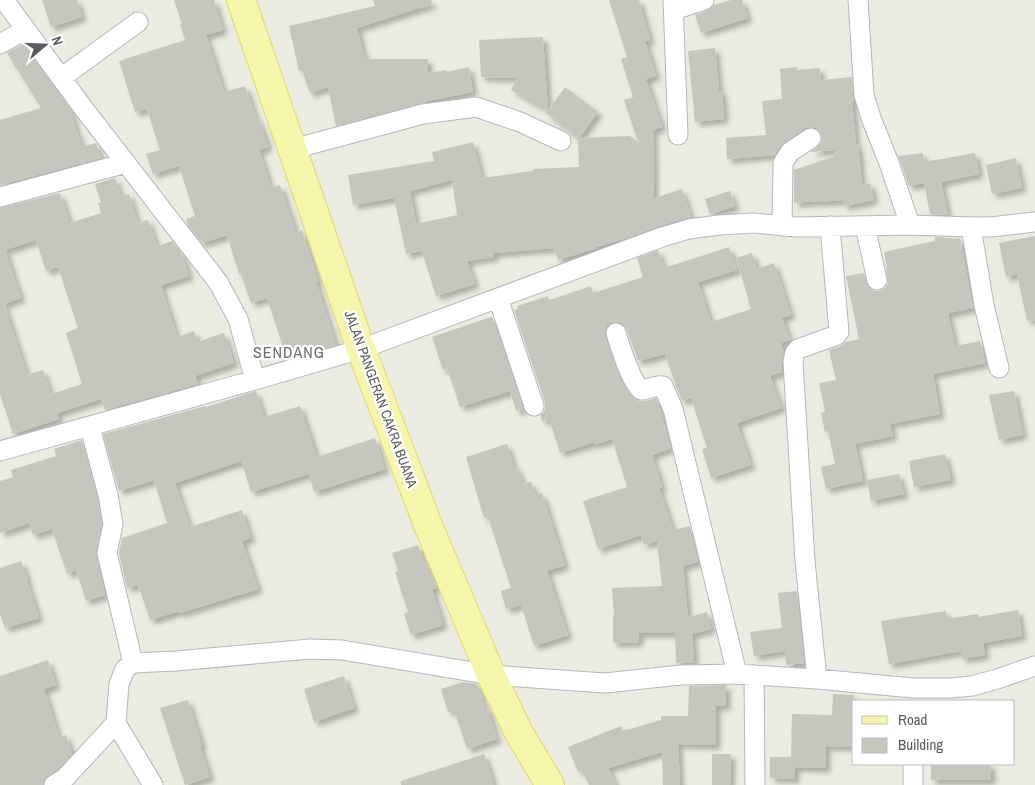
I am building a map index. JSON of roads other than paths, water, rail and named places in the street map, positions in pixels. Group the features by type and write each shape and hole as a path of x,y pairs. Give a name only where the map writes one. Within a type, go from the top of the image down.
{"main road":[{"name":"JALAN PANGERAN CAKRA BUANA","path":"241,0 362,349 428,526 491,675 519,733 550,785"}],"street":[{"path":"4,0 61,78 218,282 238,319 256,380"},
{"path":"678,135 673,5 704,0"},
{"path":"858,0 864,95 910,225"},
{"path":"61,78 138,22"},
{"path":"0,44 25,30"},
{"path":"293,149 423,114 476,107 520,122 561,141"},
{"path":"782,226 783,163 790,152 811,138"},
{"path":"0,197 126,163"},
{"path":"0,451 362,349 662,237 689,229 719,224 754,223 796,227 910,225 991,227 1035,222"},
{"path":"817,679 805,562 793,362 798,349 836,335 838,332 830,226"},
{"path":"865,226 877,280"},
{"path":"971,227 984,305 999,368"},
{"path":"498,298 534,406"},
{"path":"616,333 637,387 645,390 657,385 663,386 673,409 745,675 756,785"},
{"path":"90,427 108,495 113,524 108,553 134,662"},
{"path":"153,785 116,723 119,684 125,669 134,662 176,661 310,649 342,650 491,675 604,683 681,676 745,675 817,679 913,695 972,686 997,680 1035,666"},
{"path":"54,785 65,778 116,723"},
{"path":"913,765 913,785"}],"district":[{"name":"SENDANG","path":"289,352"}]}
